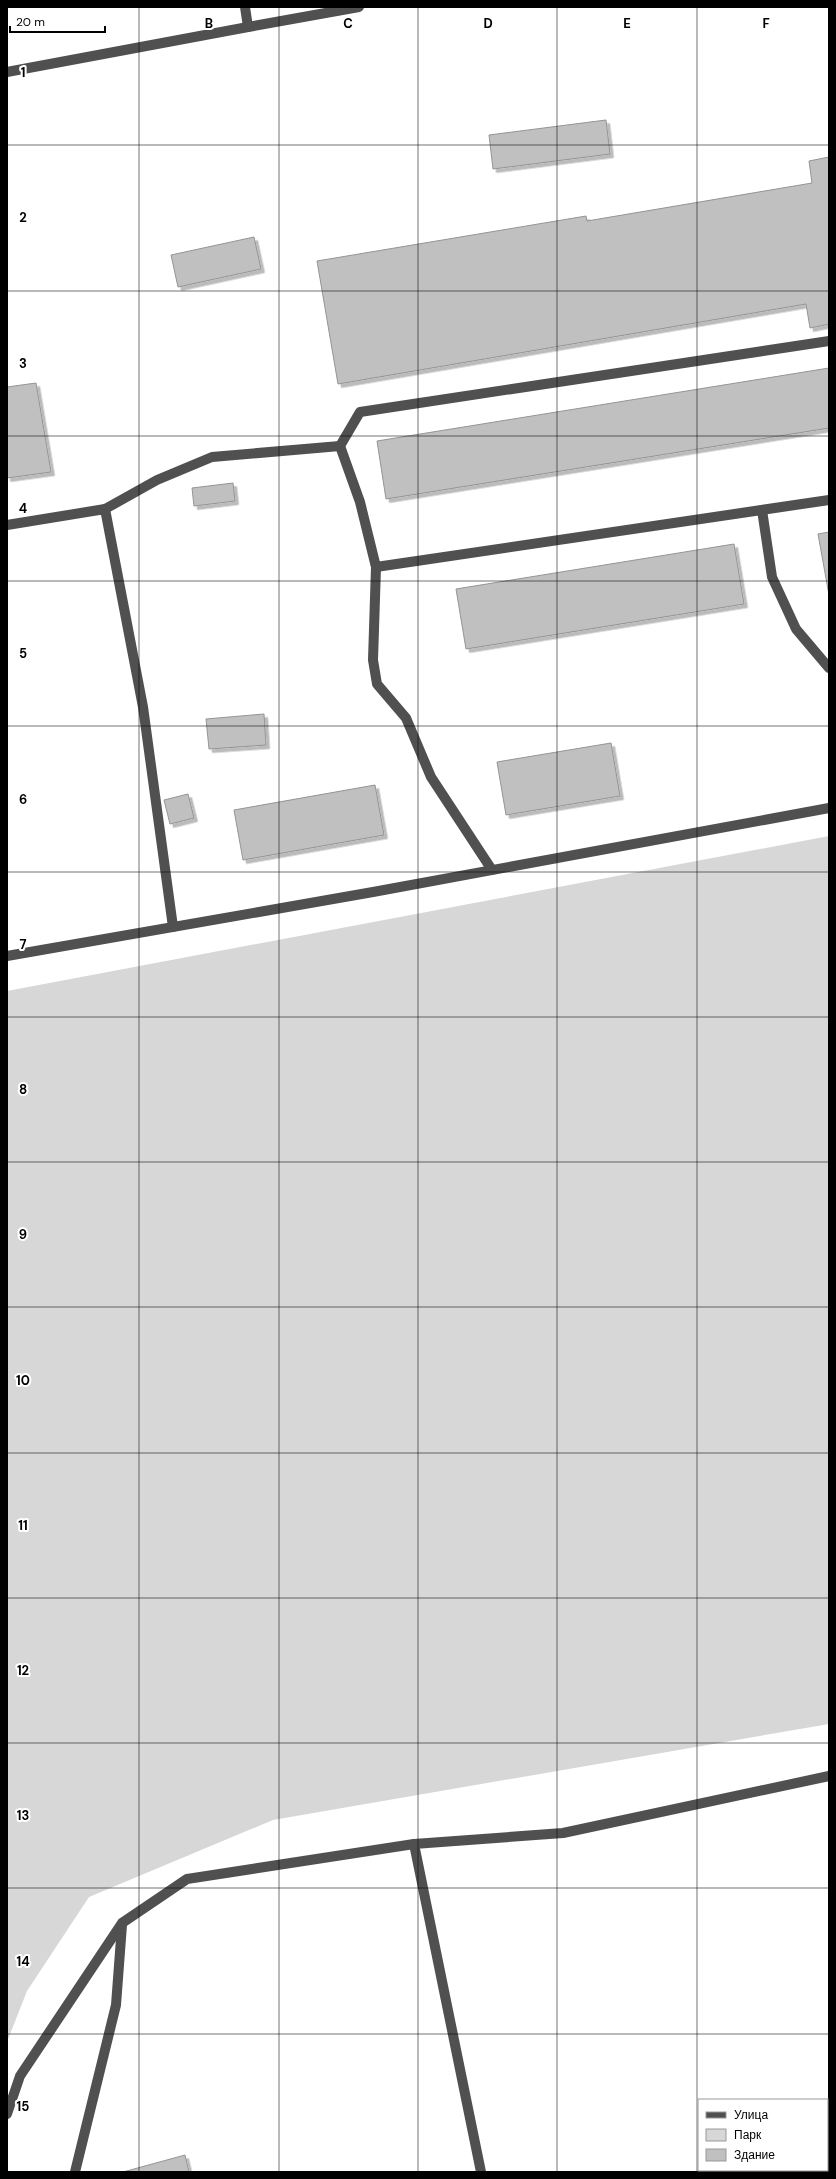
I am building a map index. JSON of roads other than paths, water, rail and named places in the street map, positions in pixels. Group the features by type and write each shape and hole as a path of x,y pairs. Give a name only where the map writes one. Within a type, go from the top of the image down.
{"lane":[{"path":"244,7 248,27"},
{"path":"7,72 359,7"},
{"path":"340,446 360,412 829,341"},
{"path":"7,525 105,509 157,480 212,456 340,446"},
{"path":"340,446 360,502 376,568 373,660 376,684 406,718 431,777 492,870"},
{"path":"376,568 829,500"},
{"path":"105,509 143,707 173,927"},
{"path":"762,510 772,577 796,629 829,668"},
{"path":"7,956 492,870 829,808"},
{"path":"7,2114 20,2076 122,1923 187,1879 414,1844 563,1833 829,1776"},
{"path":"414,1844 481,2172"},
{"path":"75,2172 116,2005 122,1923"}]}
